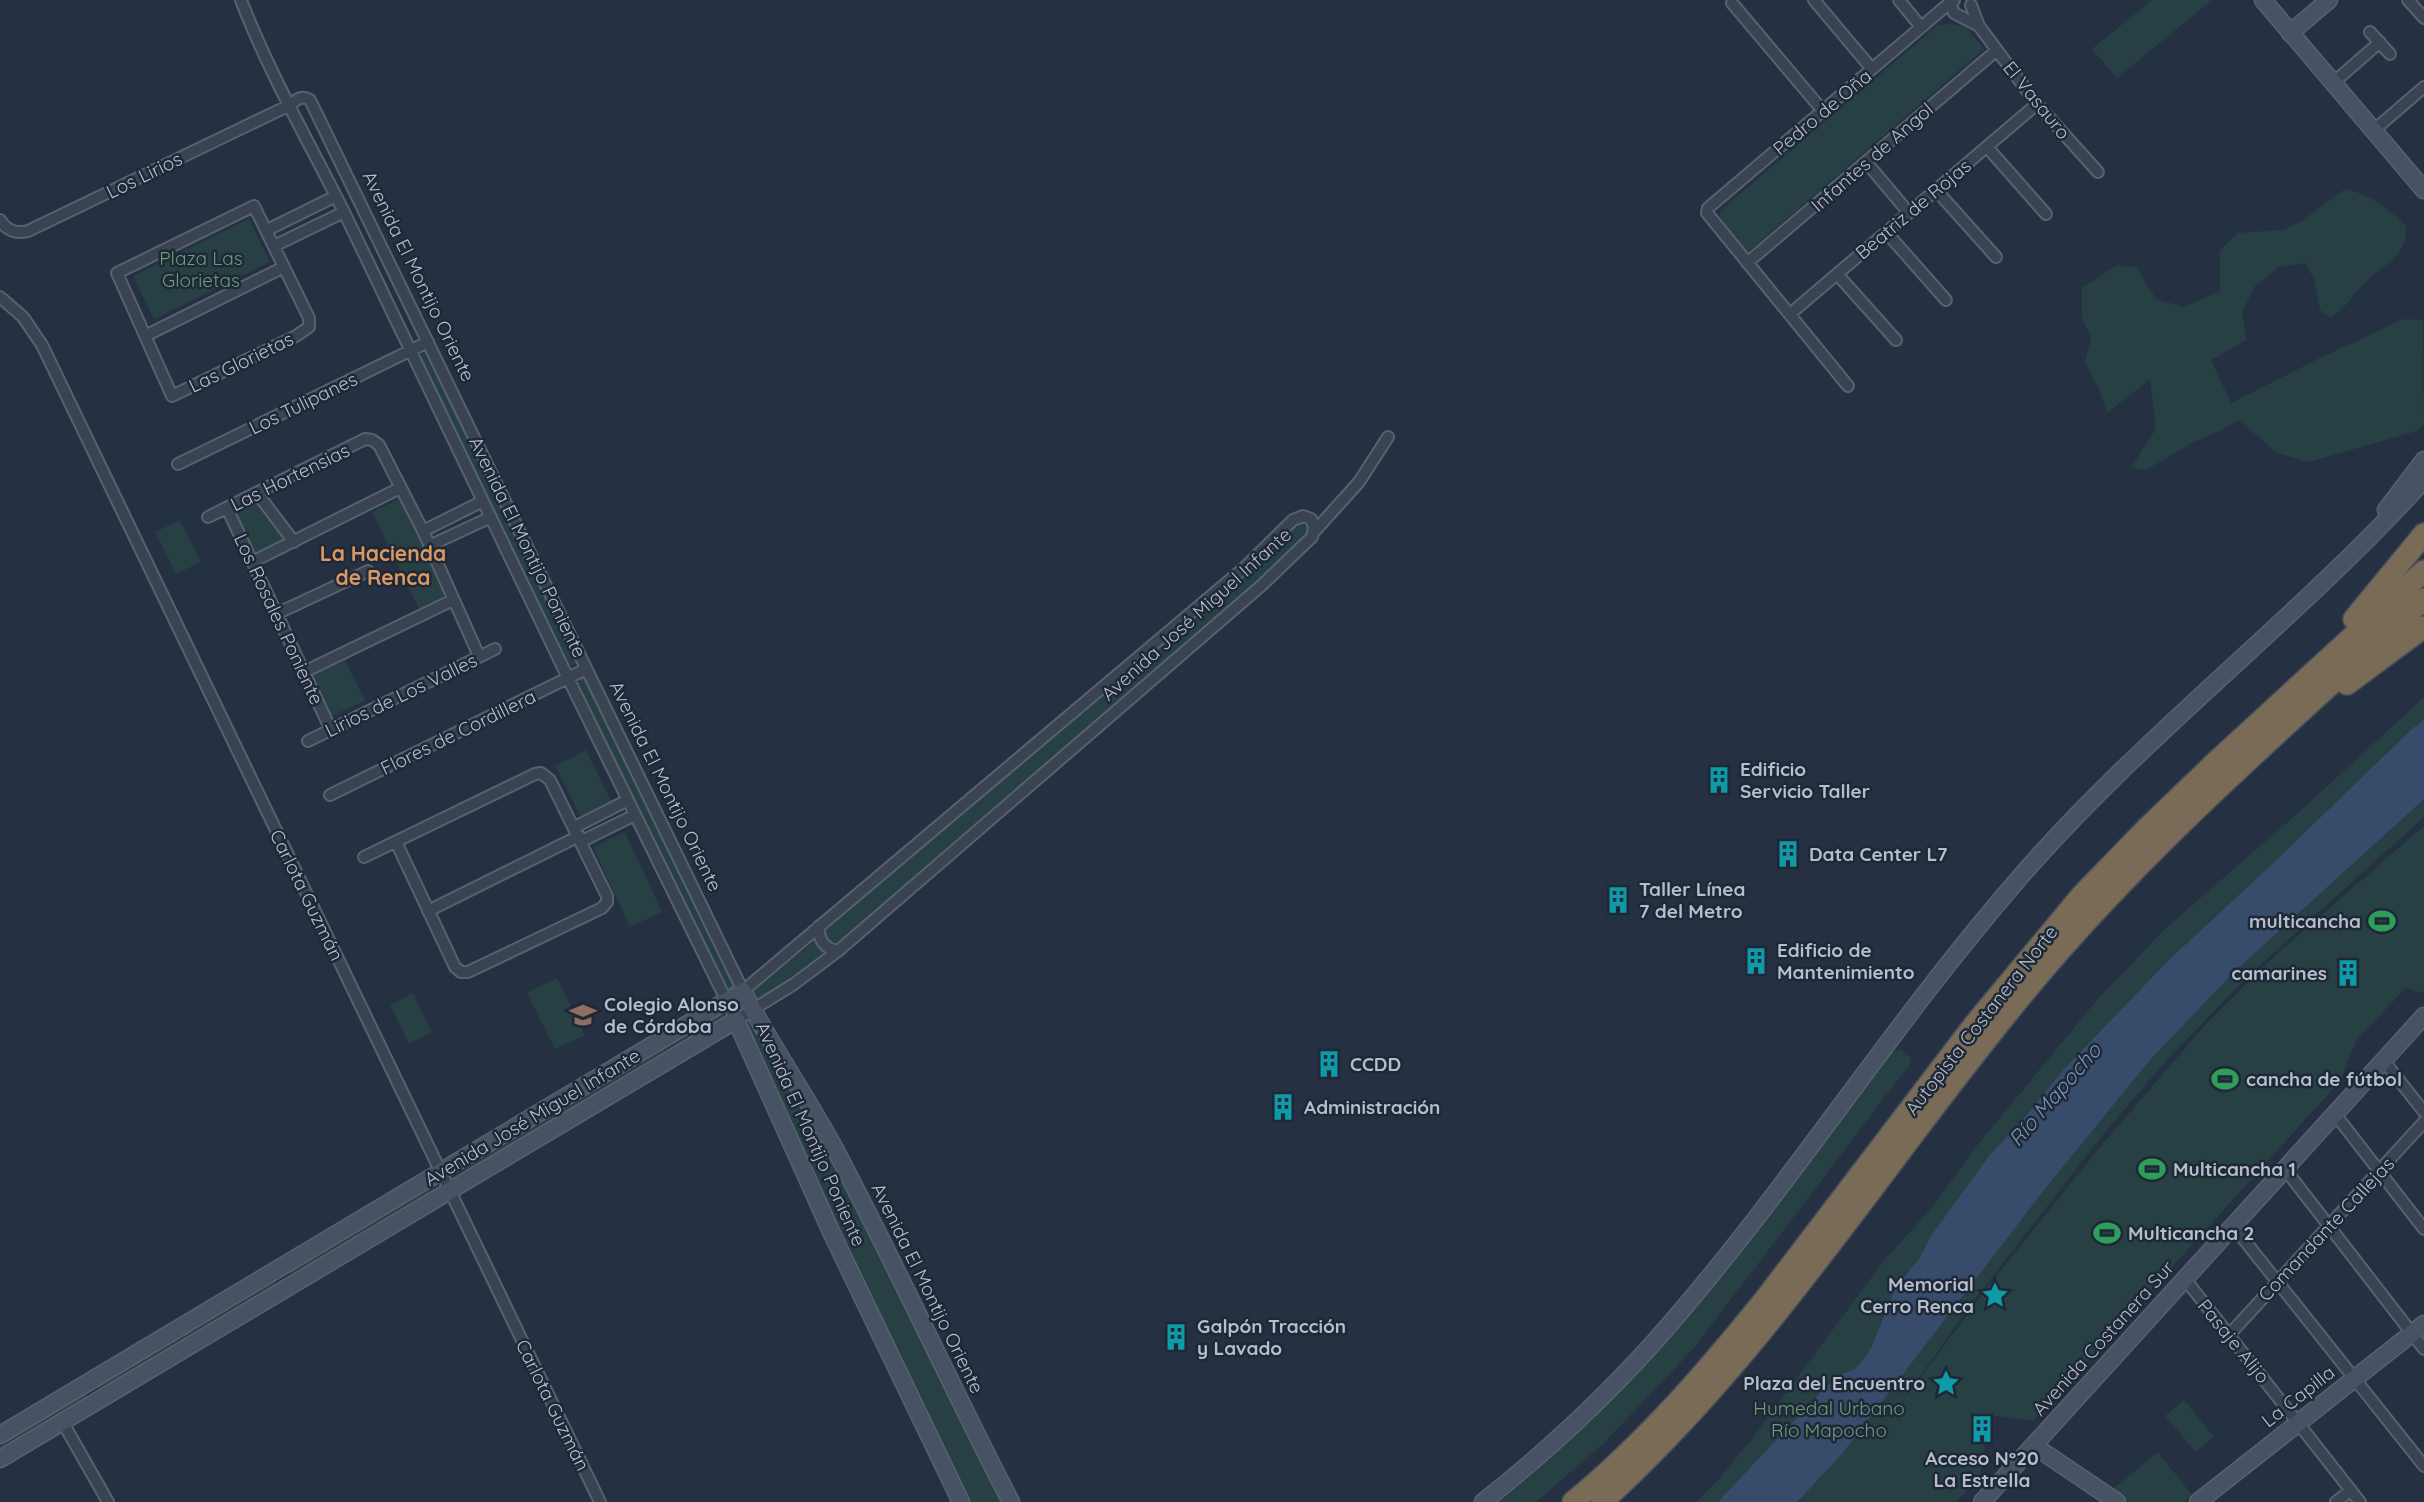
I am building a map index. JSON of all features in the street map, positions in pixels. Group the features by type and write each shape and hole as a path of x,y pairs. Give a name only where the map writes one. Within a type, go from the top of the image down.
{"highway":[{"path":"2266,717 2367,605 2424,534"},
{"name":"Autopista Costanera Norte","path":"1573,1502 1663,1419 1738,1333 1974,1025 2064,914 2144,831 2424,571"},
{"name":"Autopista Costanera Norte","path":"1602,1502 1676,1431 1744,1355 1982,1045 2102,903 2159,844 2269,739 2424,598"},
{"path":"2269,739 2300,720 2424,627"}],"street":[{"name":"Avenida El Montijo Poniente","path":"241,0 251,27 344,212 736,1020 833,1236 961,1502"},
{"path":"1814,0 1872,69"},
{"path":"1899,0 1922,27"},
{"path":"2263,0 2424,190"},
{"path":"2290,33 2329,0"},
{"path":"2408,0 2422,11"},
{"name":"Pedro de Oña","path":"1747,263 1707,213 1708,208 1939,13 1956,7 1970,10 1970,1"},
{"name":"El Vasauro","path":"1970,1 1979,26"},
{"path":"1732,3 1823,111"},
{"name":"El Vasauro","path":"1956,7 1979,26 2037,104 2098,172"},
{"path":"2370,32 2390,54"},
{"path":"2333,83 2379,42"},
{"name":"Infantes de Angol","path":"1747,263 1997,50"},
{"path":"2373,131 2424,87"},
{"name":"Avenida El Montijo Oriente","path":"290,104 304,97 312,103 743,991 835,1149 1011,1502"},
{"name":"Los Lirios","path":"0,220 11,231 28,231 290,104"},
{"name":"Beatriz de Rojas","path":"1790,314 2037,104"},
{"path":"1987,147 2046,214"},
{"path":"1866,162 1909,213"},
{"path":"1936,190 1996,257"},
{"path":"267,230 336,196"},
{"name":"Las Glorietas","path":"254,206 274,246 309,318 309,327 296,337 172,396 117,273 254,206"},
{"path":"274,246 344,212"},
{"path":"1886,232 1946,300"},
{"path":"1747,263 1848,386"},
{"path":"145,336 284,267"},
{"path":"1837,274 1896,340"},
{"name":"Carlota Guzmán","path":"0,297 23,317 42,345 600,1502"},
{"name":"Los Tulipanes","path":"178,464 428,342"},
{"path":"1313,533 1359,482 1388,437"},
{"name":"Las Hortensias","path":"208,517 365,439 379,445 400,488"},
{"path":"2348,559 2424,460"},
{"path":"1483,1502 1597,1401 1670,1323 1735,1243 1938,975 2019,878 2150,742 2348,559 2424,480"},
{"path":"252,562 400,488 423,531 479,656"},
{"path":"257,493 294,542"},
{"path":"423,531 483,501"},
{"name":"Los Rosales Poniente","path":"227,508 331,730"},
{"name":"Avenida José Miguel Infante","path":"0,1435 743,991 1244,568 1293,520 1303,516 1311,519 1313,533 1253,594 838,951 753,1011 0,1459"},
{"path":"429,545 491,517"},
{"path":"276,614 368,571"},
{"path":"304,672 453,600"},
{"name":"Lirios de Los Valles","path":"308,741 495,649"},
{"name":"Flores de Cordillera","path":"330,795 586,669"},
{"path":"364,857 538,773 549,777 579,835 607,896 607,902 602,908 468,972 461,972 455,967 396,842"},
{"path":"579,835 628,800"},
{"path":"428,911 579,835 635,815"},
{"path":"819,926 823,943 838,951"},
{"name":"Avenida Costanera Sur","path":"1982,1502 2424,1016"},
{"path":"2384,1061 2424,1112"},
{"path":"2335,1114 2424,1229"},
{"name":"Comandante Callejas","path":"2228,1335 2424,1122"},
{"path":"2285,1169 2328,1226 2418,1329 2424,1349"},
{"path":"2233,1226 2424,1466"},
{"path":"277,1270 286,1278 287,1289"},
{"name":"Pasaje Alijo","path":"2185,1279 2360,1502"},
{"name":"La Capilla","path":"2198,1502 2418,1329"},
{"path":"62,1421 108,1502"},
{"path":"2034,1446 2117,1502"},
{"path":"2336,1502 2351,1490"}],"green space":[{"path":"2152,0 2212,0 2117,78 2092,49"},
{"path":"1938,25 1966,27 1984,49 1747,253 1720,218 1720,211"},
{"path":"2345,189 2378,203 2406,226 2406,237 2399,252 2331,318 2320,310 2314,279 2305,263 2279,267 2255,286 2242,312 2246,340 2211,360 2231,403 2404,319 2423,320 2424,425 2417,431 2309,462 2277,453 2239,420 2193,442 2146,470 2131,467 2156,429 2150,379 2107,413 2099,388 2085,363 2091,337 2082,318 2082,288 2117,265 2137,268 2156,299 2184,307 2220,291 2220,251 2237,233 2283,230 2303,220"},
{"name":"Plaza Las Glorietas","path":"249,219 270,262 154,319 133,276"},
{"path":"424,351 428,352 577,659 577,664 570,666 565,660 426,372 420,357"},
{"path":"257,499 287,539 255,556 233,510"},
{"path":"399,499 447,595 419,609 372,512"},
{"path":"180,520 201,562 176,574 155,532"},
{"path":"1303,523 1308,527 1304,536 1264,577 840,941 828,943 825,930 1270,552 1298,524"},
{"path":"345,660 365,701 331,716 312,675"},
{"path":"582,677 586,680 735,985 729,992 721,981 578,686 577,682"},
{"path":"2424,697 2424,817 2250,974 2165,1062 2105,1132 1968,1308 1900,1405 1990,1284 2095,1153 2206,1024 2278,953 2424,826 2424,990 2421,993 2406,988 2357,1039 2340,1081 2033,1421 1988,1415 1980,1478 1956,1502 1696,1502 1751,1440 1886,1258 1932,1208 1975,1148 2097,1000 2166,928 2297,814"},
{"path":"586,750 611,801 580,816 555,766"},
{"path":"625,832 662,912 630,927 593,847"},
{"path":"814,942 825,955 763,1001 754,997 754,989"},
{"path":"557,978 585,1035 555,1049 527,993"},
{"path":"413,993 432,1032 409,1044 390,1005"},
{"path":"718,1013 726,1018 471,1173 466,1171 464,1166"},
{"path":"749,1019 754,1020 821,1135 1006,1502 969,1502 743,1025"},
{"path":"1900,1049 1911,1058 1910,1064 1694,1348 1604,1443 1536,1502 1500,1502 1600,1412 1646,1364 1742,1250 1892,1052"},
{"path":"423,1188 428,1189 430,1194 294,1277 289,1268"},
{"path":"273,1279 279,1287 102,1392 96,1384"},
{"path":"85,1393 90,1398 0,1454 0,1441"},
{"path":"2184,1400 2214,1437 2196,1452 2165,1416"},
{"path":"2158,1452 2192,1495 2184,1502 2130,1502 2113,1489"}],"water":[{"name":"Humedal Urbano Río Mapocho","path":"2424,720 2424,799 2235,971 2149,1061 2044,1190 1841,1455 1797,1502 1718,1502 1824,1389 1838,1376 1855,1369 1863,1360 1871,1348 1896,1287 1919,1259 1931,1236 1989,1156 2065,1068 2170,959"}],"place":[{"name":"Edificio Servicio Taller","path":"1719,780"},
{"name":"Data Center L7","path":"1788,854"},
{"name":"Taller Línea 7 del Metro","path":"1618,900"},
{"name":"multicancha","path":"2382,921"},
{"name":"Edificio de Mantenimiento","path":"1756,961"},
{"name":"camarines","path":"2348,973"},
{"name":"Colegio Alonso de Córdoba","path":"583,1015"},
{"name":"CCDD","path":"1329,1064"},
{"name":"cancha de fútbol","path":"2225,1079"},
{"name":"Administración","path":"1283,1107"},
{"name":"Multicancha 1","path":"2152,1169"},
{"name":"Multicancha 2","path":"2107,1233"},
{"name":"Memorial Cerro Renca","path":"1995,1295"},
{"name":"Galpón Tracción y Lavado","path":"1176,1337"},
{"name":"Plaza del Encuentro","path":"1946,1383"},
{"name":"Acceso N°20 La Estrella","path":"1982,1429"}],"district":[{"name":"La Hacienda de Renca","path":"383,566"}],"water label":[{"name":"Río Mapocho","path":"2055,1095"}]}
